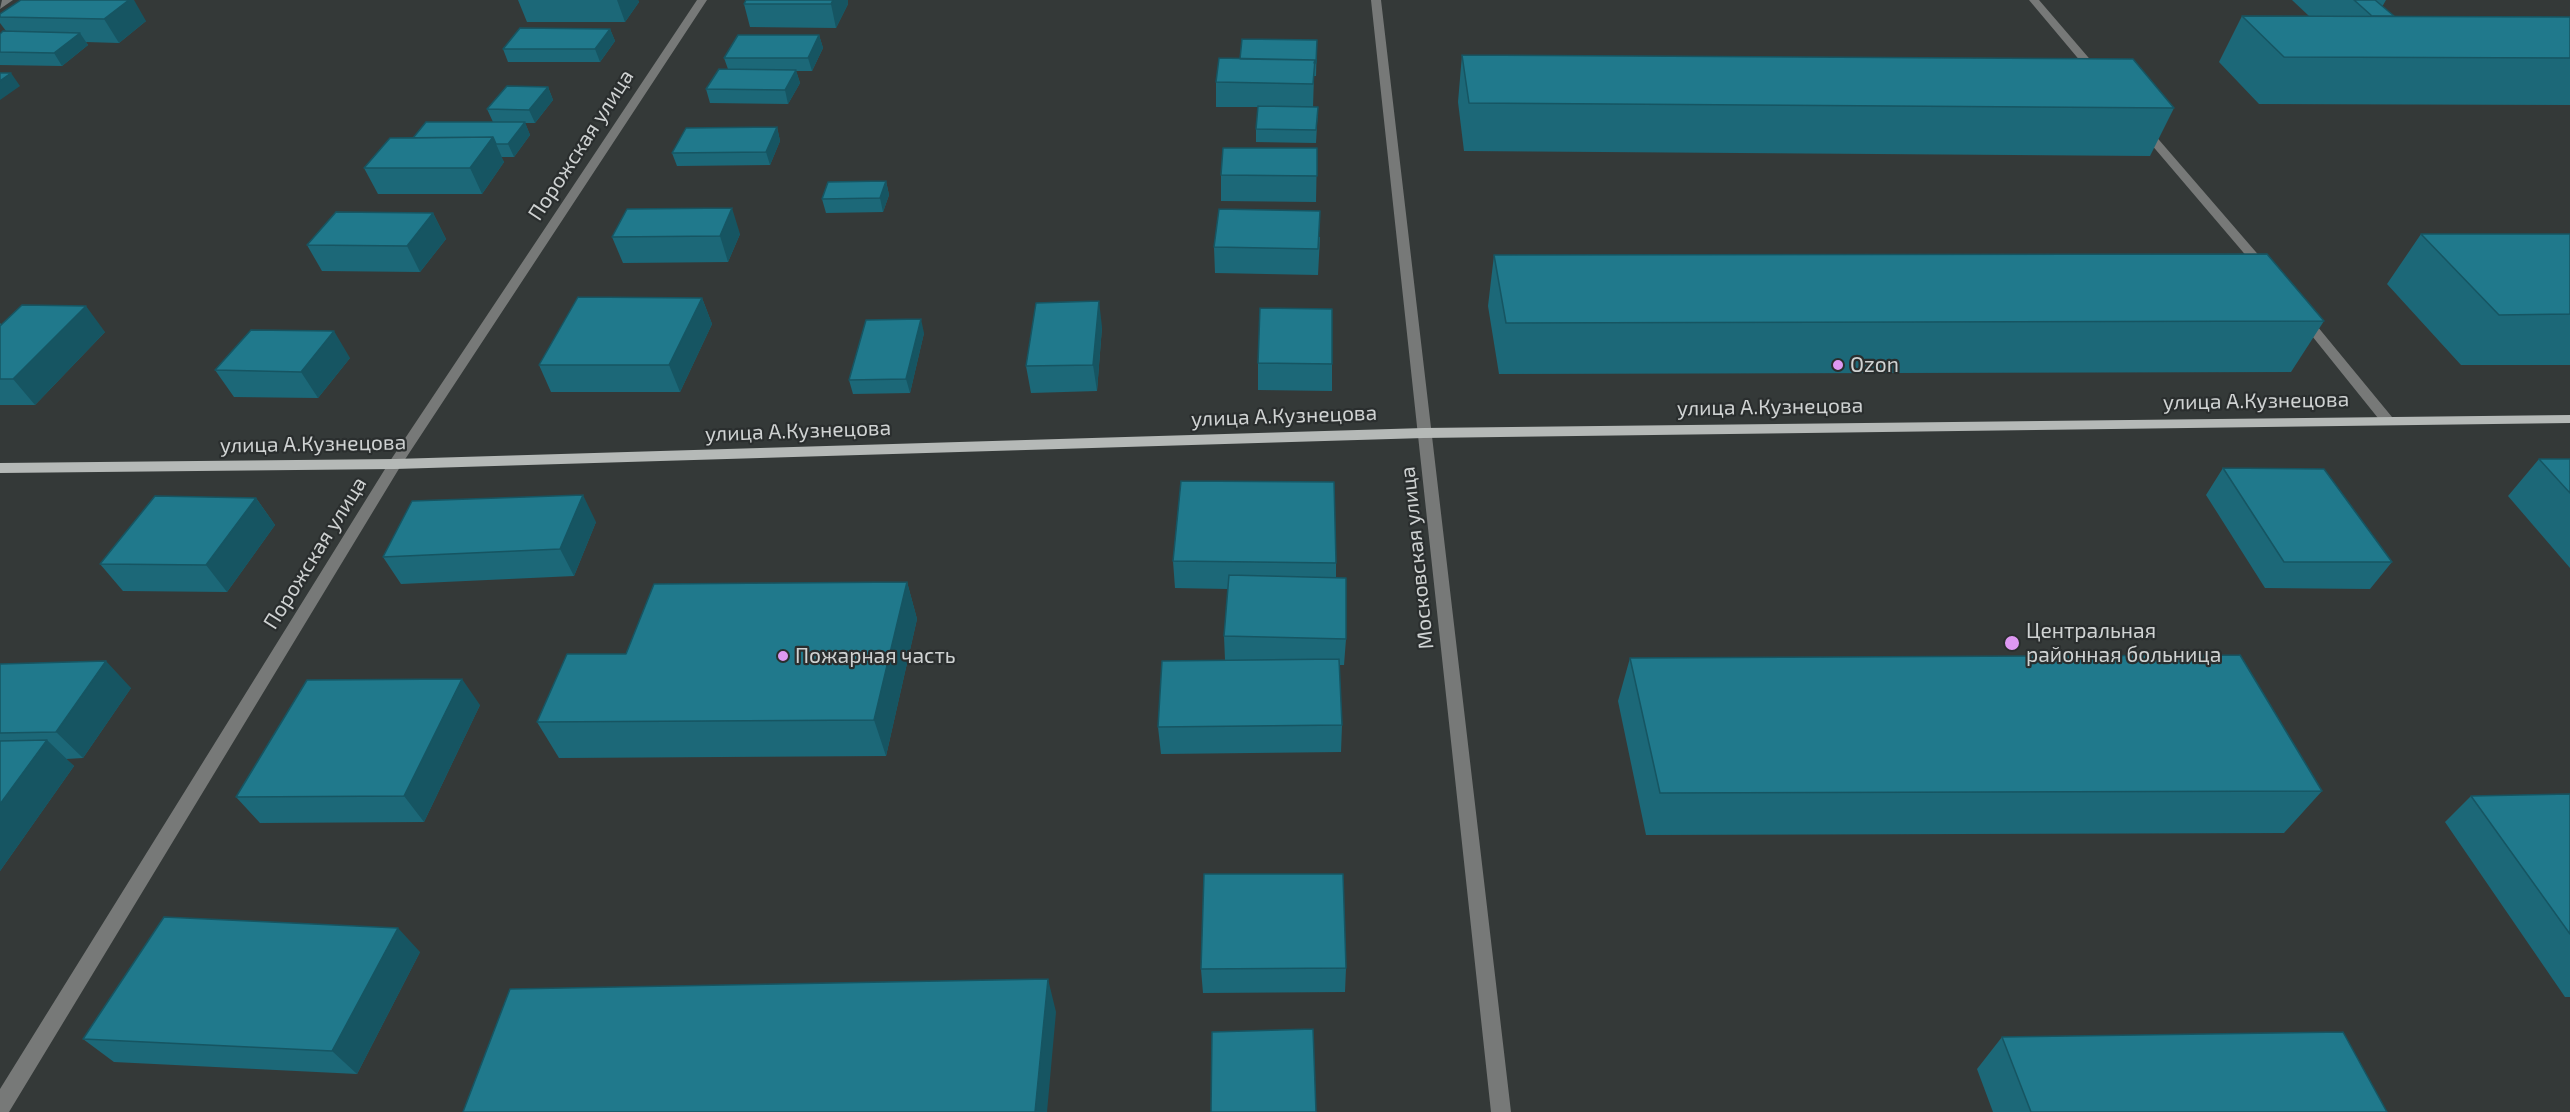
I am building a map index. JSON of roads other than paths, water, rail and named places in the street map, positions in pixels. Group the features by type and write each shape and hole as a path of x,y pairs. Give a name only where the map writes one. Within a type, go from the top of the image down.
{"main road":[{"name":"улица А.Кузнецова","path":"0,468 394,464 1424,433 2570,419"}],"street":[{"path":"0,6 8,0"},
{"name":"Порожская улица","path":"0,1108 394,464 702,0"},
{"name":"Московская улица","path":"1376,0 1502,1112"},
{"path":"2034,0 2104,81"},
{"path":"2133,116 2271,278"},
{"path":"2293,305 2387,420"}],"place":[{"name":"Ozon","path":"1838,365"},
{"name":"Центральная районная больница","path":"2012,643"},
{"name":"Пожарная часть","path":"783,656"}]}
